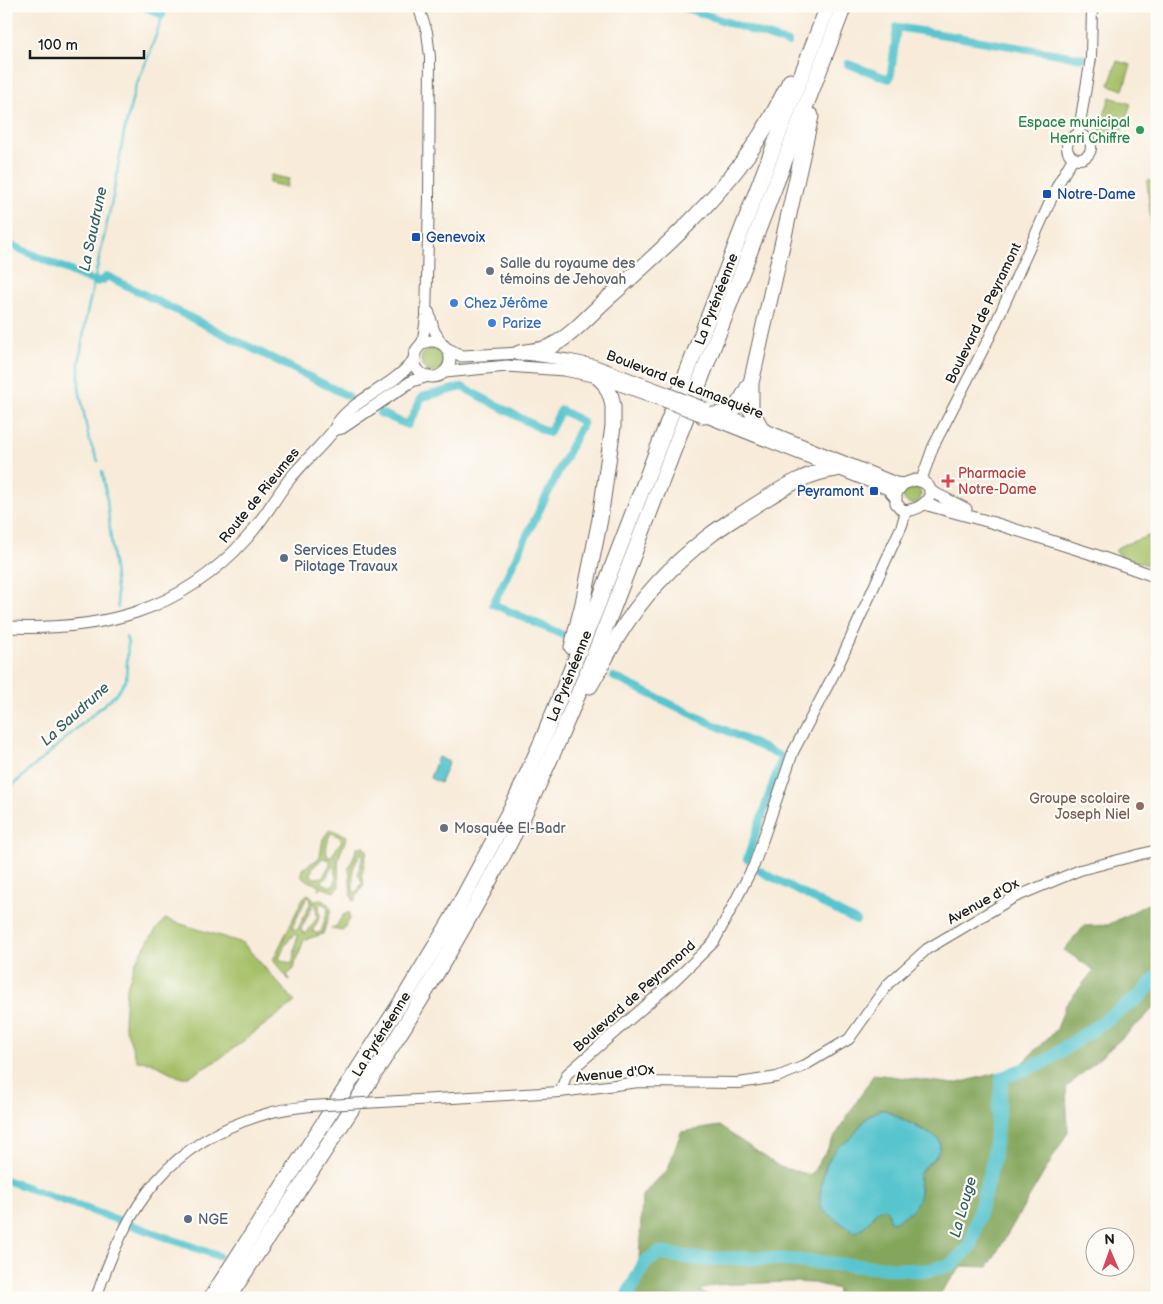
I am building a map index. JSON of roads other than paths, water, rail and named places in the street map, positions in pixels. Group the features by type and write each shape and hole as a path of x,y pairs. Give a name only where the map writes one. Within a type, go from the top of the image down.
{"highway":[{"name":"La Pyrénéenne","path":"211,1298 379,1037 450,922 511,807 542,741 596,609 828,6"},
{"name":"La Pyrénéenne","path":"228,1298 416,1006 463,929 529,806 572,711 611,613 844,6"},
{"path":"519,353 547,348 560,340 651,258 706,203 752,148 781,100 815,25 822,23"},
{"path":"761,428 751,410 751,383 806,133 828,66 826,55"},
{"path":"542,741 539,733 573,644 584,603 600,519 613,406 608,390 598,377"},
{"path":"704,412 723,415 741,403 751,383"},
{"path":"572,711 586,695 618,636 668,573 710,535 797,480 820,471 836,469"}],"main road":[{"path":"432,341 445,347 450,354 450,364 445,372 437,376 428,376 419,371 415,363 417,352 423,344 432,341"},
{"name":"Boulevard de Lamasquère","path":"445,347 462,356 519,353 542,355 593,365 836,469 888,489 895,496"},
{"name":"Route de Rieumes","path":"6,627 71,627 103,622 149,608 194,584 216,567 246,539 289,481 334,430 344,415 405,370 417,352"},
{"name":"Boulevard de Lamasquère","path":"445,372 507,366 564,370 598,377 665,397"},
{"name":"Route de Rieumes","path":"334,430 342,428 412,381 428,376"},
{"name":"Boulevard de Lamasquère","path":"723,415 761,428 896,483 903,484"},
{"path":"930,491 929,498 924,504 906,511 898,507 895,496 898,489 903,484 915,480 927,485 930,491 944,499 994,523"},
{"path":"924,504 994,523 1157,577"}],"street":[{"path":"417,352 424,332 426,299 430,56 427,32 418,6"},
{"path":"1078,135 1091,58 1092,6"},
{"path":"1078,135 1088,139 1090,150 1083,159 1073,158 1067,152 1066,144 1071,138 1078,135"},
{"name":"Boulevard de Peyramont","path":"920,481 933,447 990,336 1058,184 1073,158"},
{"path":"426,299 434,330 445,347"},
{"name":"Boulevard de Peyramond","path":"560,1092 567,1074 675,980 714,942 754,865 793,752 838,666 902,525 906,511"},
{"name":"Avenue d'Ox","path":"96,1298 126,1223 150,1188 166,1169 192,1147 236,1124 270,1112 310,1106 560,1092 639,1082 739,1083 777,1077 802,1067 848,1039 888,984 927,949 1013,898 1080,870 1157,850"}],"water":[{"path":"438,757 449,762 440,783 430,778"},
{"path":"879,1110 885,1110 939,1139 940,1146 936,1156 925,1166 919,1175 920,1190 915,1206 903,1217 893,1222 889,1220 888,1212 884,1208 879,1210 864,1226 855,1232 825,1212 820,1204 822,1182 828,1161 836,1149 850,1139 867,1119"}],"waterway":[{"path":"143,6 162,15 164,6"},
{"name":"La Saudrune","path":"98,461 89,440 79,388 79,364 86,318 113,196 124,133 135,88 166,6"},
{"path":"680,6 788,43"},
{"path":"848,64 889,79 897,27 1082,58"},
{"path":"6,243 91,280"},
{"path":"95,282 103,280 107,276 348,396"},
{"path":"380,413 408,425 422,397 462,387 549,433 561,410 583,422 493,604 563,635"},
{"name":"La Saudrune","path":"102,471 107,500 118,608"},
{"name":"La Saudrune","path":"6,791 116,694 126,680 128,643 126,637"},
{"path":"614,677 782,757 747,859"},
{"path":"760,871 856,921"},
{"name":"La Louge","path":"626,1298 645,1262 659,1253 699,1259 762,1258 924,1271 951,1265 970,1247 993,1161 1002,1078 1048,1060 1139,997 1157,977"},
{"path":"6,1180 218,1256"}],"place":[{"name":"Espace municipal Henri Chiffre","path":"1140,130"},
{"name":"Notre-Dame","path":"1047,194"},
{"name":"Genevoix","path":"416,237"},
{"name":"Salle du royaume des témoins de Jehovah","path":"490,271"},
{"name":"Chez Jérôme","path":"454,303"},
{"name":"Parize","path":"492,323"},
{"name":"Pharmacie Notre-Dame","path":"948,481"},
{"name":"Peyramont","path":"874,491"},
{"name":"Services Etudes Pilotage Travaux","path":"284,558"},
{"name":"Groupe scolaire Joseph Niel","path":"1140,806"},
{"name":"Mosquée El-Badr","path":"444,828"},
{"name":"NGE","path":"188,1219"}]}
